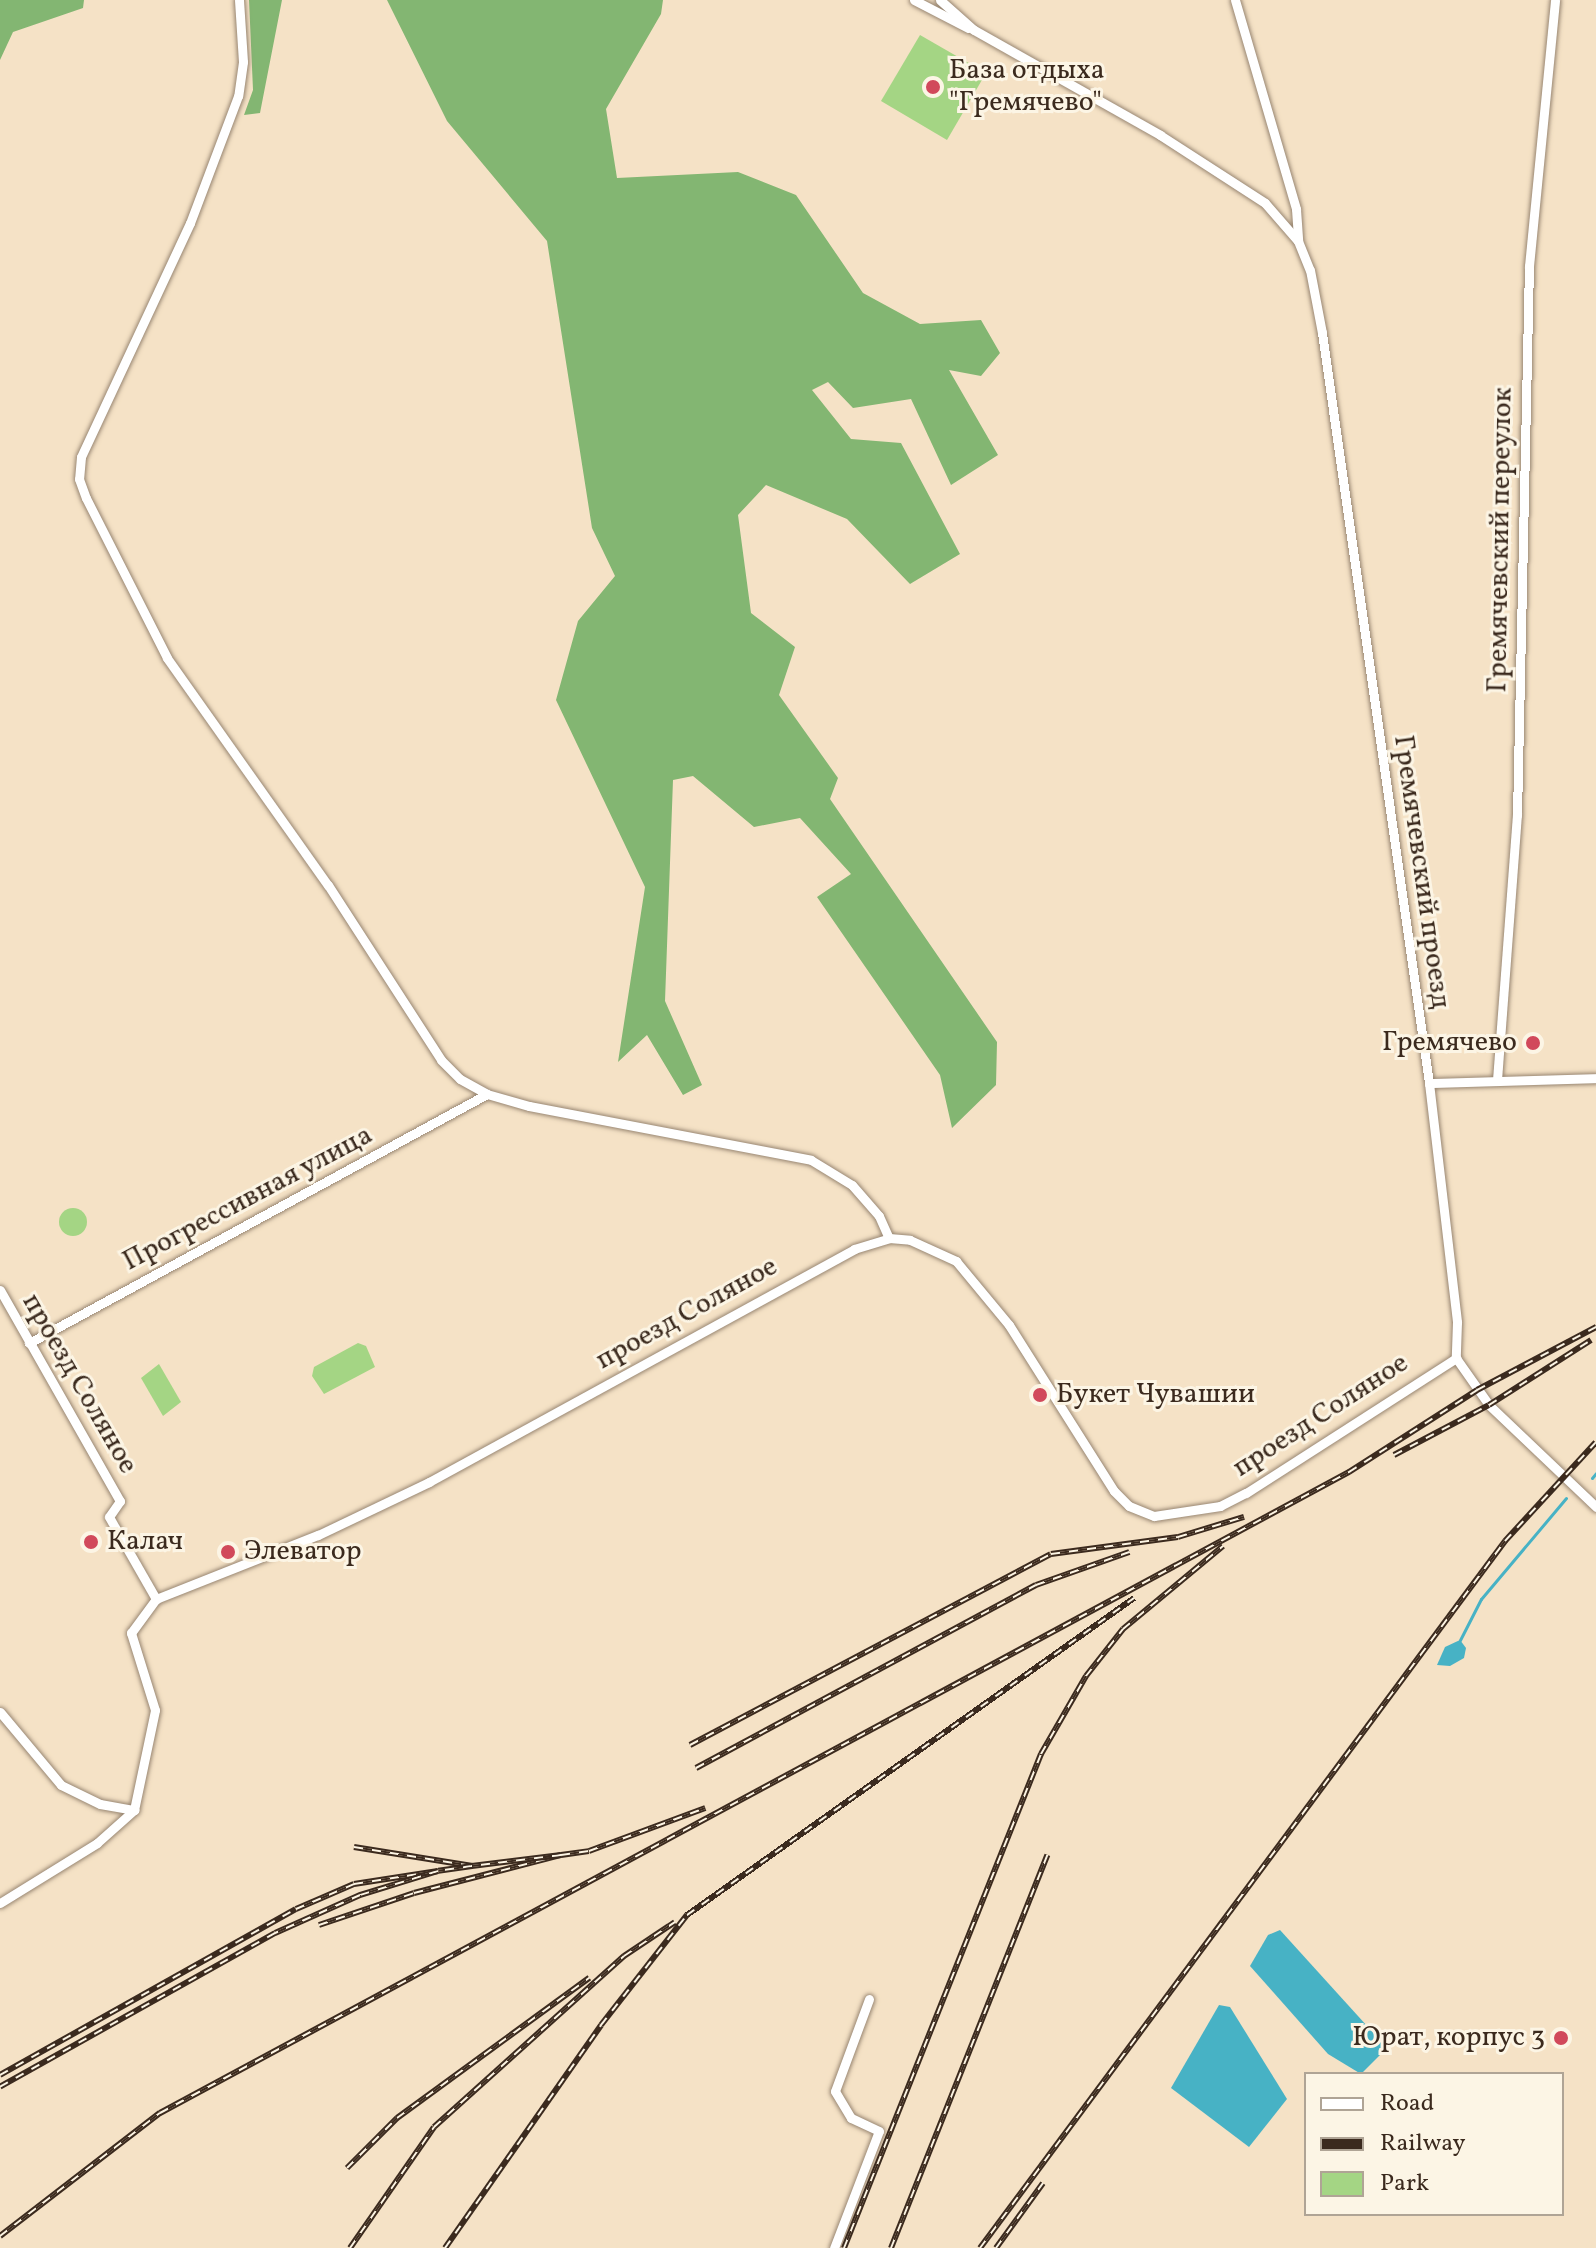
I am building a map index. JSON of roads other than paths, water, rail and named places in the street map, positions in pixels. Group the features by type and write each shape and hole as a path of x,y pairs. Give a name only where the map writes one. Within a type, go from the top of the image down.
{"street":[{"path":"239,0 243,62 238,96 190,223 88,435 79,479 167,658 321,874 441,1060 460,1079 487,1094 811,1160 852,1185 879,1216 889,1238"},
{"path":"914,0 974,30 1160,135 1265,203 1298,241"},
{"path":"940,0 974,30"},
{"path":"1235,0 1296,209 1298,241"},
{"name":"Гремячевский переулок","path":"1497,1080 1517,815 1529,266 1555,0"},
{"name":"Гремячевский проезд","path":"1298,241 1310,270 1322,333 1429,1083 1457,1322 1456,1358"},
{"path":"1429,1083 1596,1078"},
{"name":"Прогрессивная улица","path":"29,1343 487,1094"},
{"name":"проезд Соляное","path":"0,1290 120,1501 109,1517 156,1599 318,1535 429,1482 817,1267 889,1238 928,1244 972,1277 1016,1336 1114,1491 1142,1513 1185,1513 1246,1493 1456,1358"},
{"path":"1456,1358 1489,1405 1596,1507"},
{"path":"0,1903 97,1843 134,1810 155,1710 131,1633 156,1599"},
{"path":"0,1712 61,1785 100,1804 134,1810"},
{"path":"834,2248 879,2131 851,2118 835,2091 869,1999"}],"water":[{"path":"1460,1640 1466,1648 1464,1658 1450,1666 1437,1665 1445,1647"},
{"path":"1280,1930 1387,2048 1363,2072 1358,2072 1328,2054 1250,1966 1268,1935"},
{"path":"1219,2005 1230,2007 1287,2099 1249,2147 1171,2088"}],"waterway":[{"path":"1592,1478 1596,1473"},
{"path":"1460,1640 1481,1599 1566,1498"}],"railway":[{"path":"0,2236 160,2113 1349,1472 1477,1390 1596,1327"},
{"path":"1394,1455 1489,1405 1591,1340"},
{"path":"980,2248 1505,1541 1596,1442"},
{"path":"690,1745 1051,1554 1178,1537 1244,1517"},
{"path":"844,2248 1041,1754 1086,1676 1123,1629 1223,1546"},
{"path":"696,1768 1036,1585 1129,1552"},
{"path":"445,2248 601,2025 687,1915 1134,1598"},
{"path":"561,1855 589,1851 705,1808"},
{"path":"354,1847 472,1866 438,1871"},
{"path":"319,1925 414,1893 561,1855 472,1866"},
{"path":"891,2248 1047,1855"},
{"path":"0,2075 296,1909 354,1884 438,1871 360,1895 275,1933 0,2087"},
{"path":"350,2248 434,2127 624,1956 675,1922"},
{"path":"347,2168 397,2118 589,1978"},
{"path":"996,2248 1043,2183"}],"place":[{"name":"База отдыха \"Гремячево\"","path":"933,87"},
{"name":"Гремячево","path":"1533,1043"},
{"name":"Букет Чувашии","path":"1040,1395"},
{"name":"Калач","path":"91,1542"},
{"name":"Элеватор","path":"228,1552"},
{"name":"Юрат, корпус 3","path":"1561,2038"}]}
